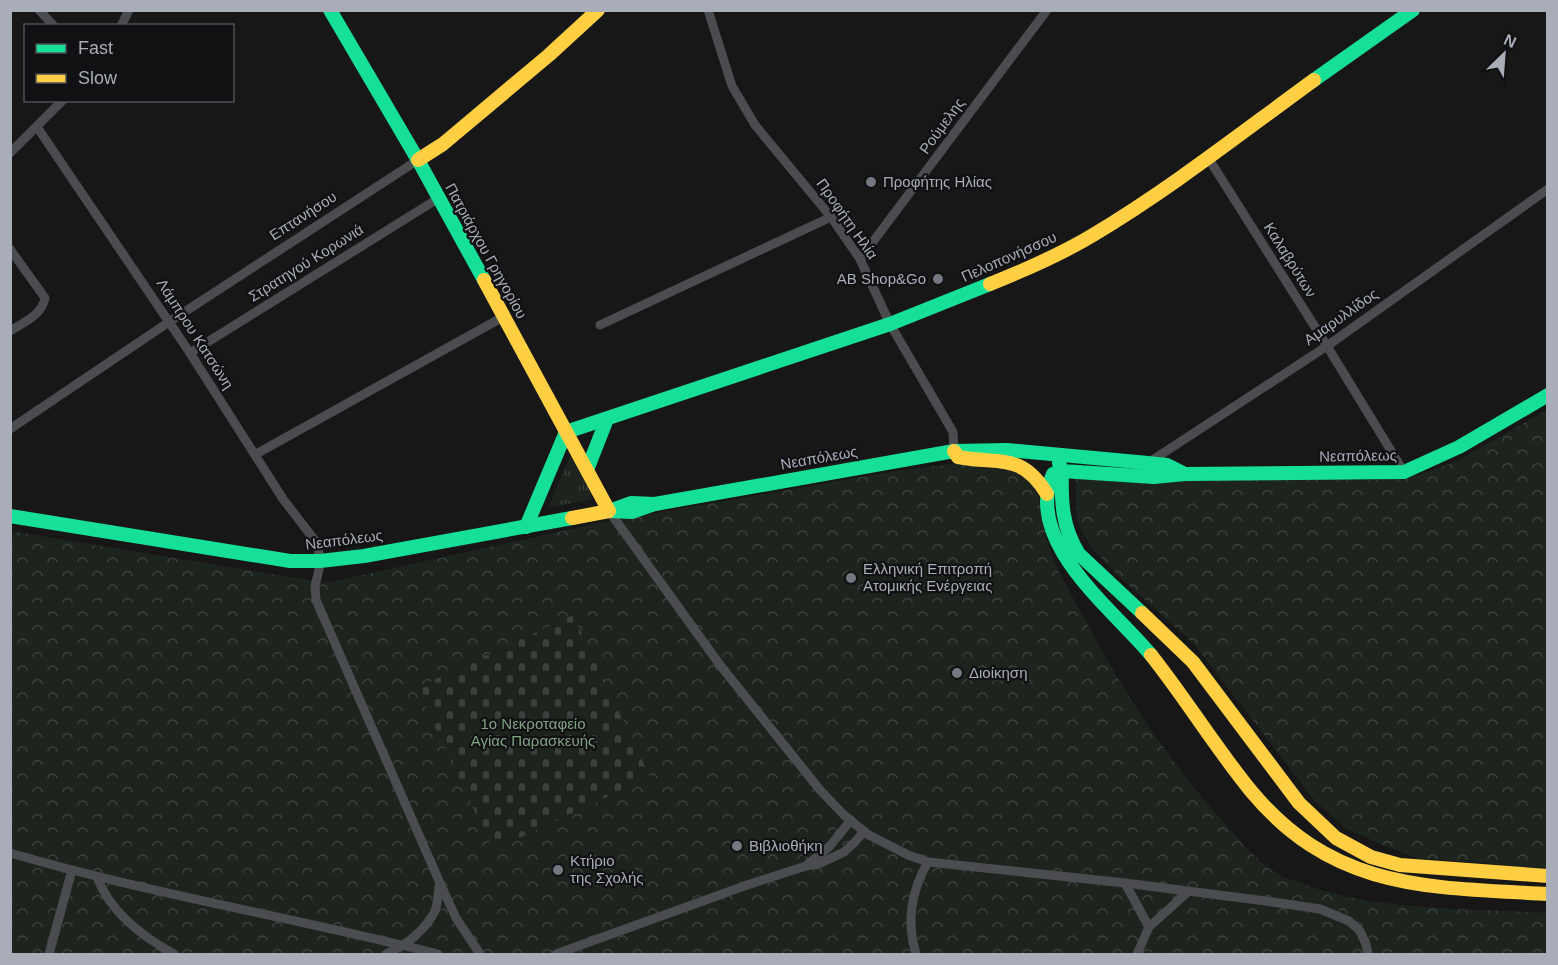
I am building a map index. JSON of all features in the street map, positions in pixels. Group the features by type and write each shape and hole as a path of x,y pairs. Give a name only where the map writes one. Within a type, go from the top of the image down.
{"main road":[{"name":"Πατριάρχου Γρηγορίου","path":"330,10 418,160 609,511"},
{"name":"Επτανήσου","path":"418,160 443,144 549,55 598,10"},
{"name":"Πελοπονήσσου","path":"566,432 890,324 1039,264 1092,236 1140,205 1413,10"},
{"name":"Νεαπόλεως","path":"10,516 290,561 321,561 420,547 609,511 618,506 638,502 655,504 954,451 999,450 1148,463 1167,465 1185,474 1404,472 1441,456 1548,395"},
{"path":"587,470 607,419"},
{"path":"526,527 566,432"},
{"path":"954,451 958,457 1005,462 1026,467 1034,473 1047,494"},
{"path":"1045,454 1057,460 1062,471 1063,519 1073,546 1193,662 1299,803 1324,829 1360,852 1400,865 1548,876"},
{"path":"1185,474 1158,478 1062,471 1054,473 1047,494 1052,527 1061,550 1088,587 1157,663 1251,792 1298,837 1332,860 1382,878 1429,886 1548,894"}],"street":[{"path":"39,10 52,24"},
{"path":"122,24 129,10"},
{"name":"Προφήτη Ηλία","path":"708,10 732,86 755,125 831,217 861,259 890,324 953,432 954,451"},
{"name":"Ρούμελης","path":"861,259 1047,10"},
{"path":"11,151 61,102"},
{"name":"Λάμπρου Κατσώνη","path":"37,127 190,353 284,499 316,542 321,561"},
{"name":"Καλαβρύτων","path":"1207,156 1404,472"},
{"name":"Επτανήσου","path":"10,429 169,322 418,160"},
{"name":"Αμαρυλλίδος","path":"1148,463 1327,346 1548,189"},
{"name":"Στρατηγού Κορωνιά","path":"190,353 439,198"},
{"path":"600,326 831,217"},
{"path":"10,249 45,298 44,305 38,312 10,332"},
{"path":"255,454 503,316"},
{"path":"609,511 720,665 806,772 864,831 908,855 928,862 1125,883 1320,909 1349,921 1360,932 1368,954"},
{"path":"321,561 315,586 316,600 456,918 480,954"},
{"path":"806,866 829,847 851,820"},
{"path":"555,954 750,884 821,863 839,855 864,831"},
{"path":"10,853 98,877 438,954"},
{"path":"916,954 910,908 919,876 928,862"},
{"path":"50,954 72,870"},
{"path":"98,877 103,892 118,911 153,942 174,954"},
{"path":"386,954 404,946 422,930 436,909 440,883"},
{"path":"1125,883 1149,927"},
{"path":"1137,954 1149,927 1189,891"}],"green space":[{"path":"1547,410 1547,868 1417,858 1347,829 1315,801 1194,644 1116,574 1095,551 1083,534 1077,519 1075,476 1375,480 1415,476 1457,461"},
{"path":"571,454 588,482 591,499 548,508"},
{"path":"960,463 1009,467 1037,487 1045,532 1056,565 1113,671 1148,725 1186,777 1238,839 1262,863 1285,878 1360,899 1422,907 1547,913 1547,954 11,954 10,531 326,583 594,524 889,472"},
{"name":"1ο Νεκροταφείο Αγίας Παρασκευής","path":"573,615 650,777 493,850 417,688"}],"traffic: fast":[{"path":"330,10 418,160 484,280"},
{"path":"1314,80 1413,10"},
{"path":"566,432 890,324 990,284"},
{"path":"1059,463 1062,471 1154,477 1185,474 1404,472 1459,447 1548,395"},
{"path":"587,470 607,419"},
{"path":"526,527 566,432"},
{"path":"655,504 632,512 609,511 631,503 655,504 954,451 1007,450 1148,463 1167,465 1185,474"},
{"path":"1142,613 1079,554 1066,524 1062,471 1053,474 1047,499 1050,524 1061,549 1076,573 1151,655"},
{"path":"10,516 290,561 320,561 364,556 572,518"}],"traffic: slow":[{"path":"418,160 443,144 549,55 598,10"},
{"path":"990,284 1055,256 1122,217 1205,160 1314,80"},
{"path":"484,280 609,511 572,518"},
{"path":"954,451 958,457 998,461 1018,466 1028,472 1047,494"},
{"path":"1142,613 1193,662 1299,803 1336,838 1371,857 1400,865 1548,876"},
{"path":"1151,655 1251,791 1283,824 1316,848 1350,866 1424,885 1548,894"}],"place":[{"name":"Προφήτης Ηλίας","path":"871,182"},
{"name":"ΑΒ Shop&Go","path":"938,279"},
{"name":"Ελληνική Επιτροπή Ατομικής Ενέργειας","path":"851,578"},
{"name":"Διοίκηση","path":"957,673"},
{"name":"Βιβλιοθήκη","path":"737,846"},
{"name":"Κτήριο της Σχολής","path":"558,870"}]}
